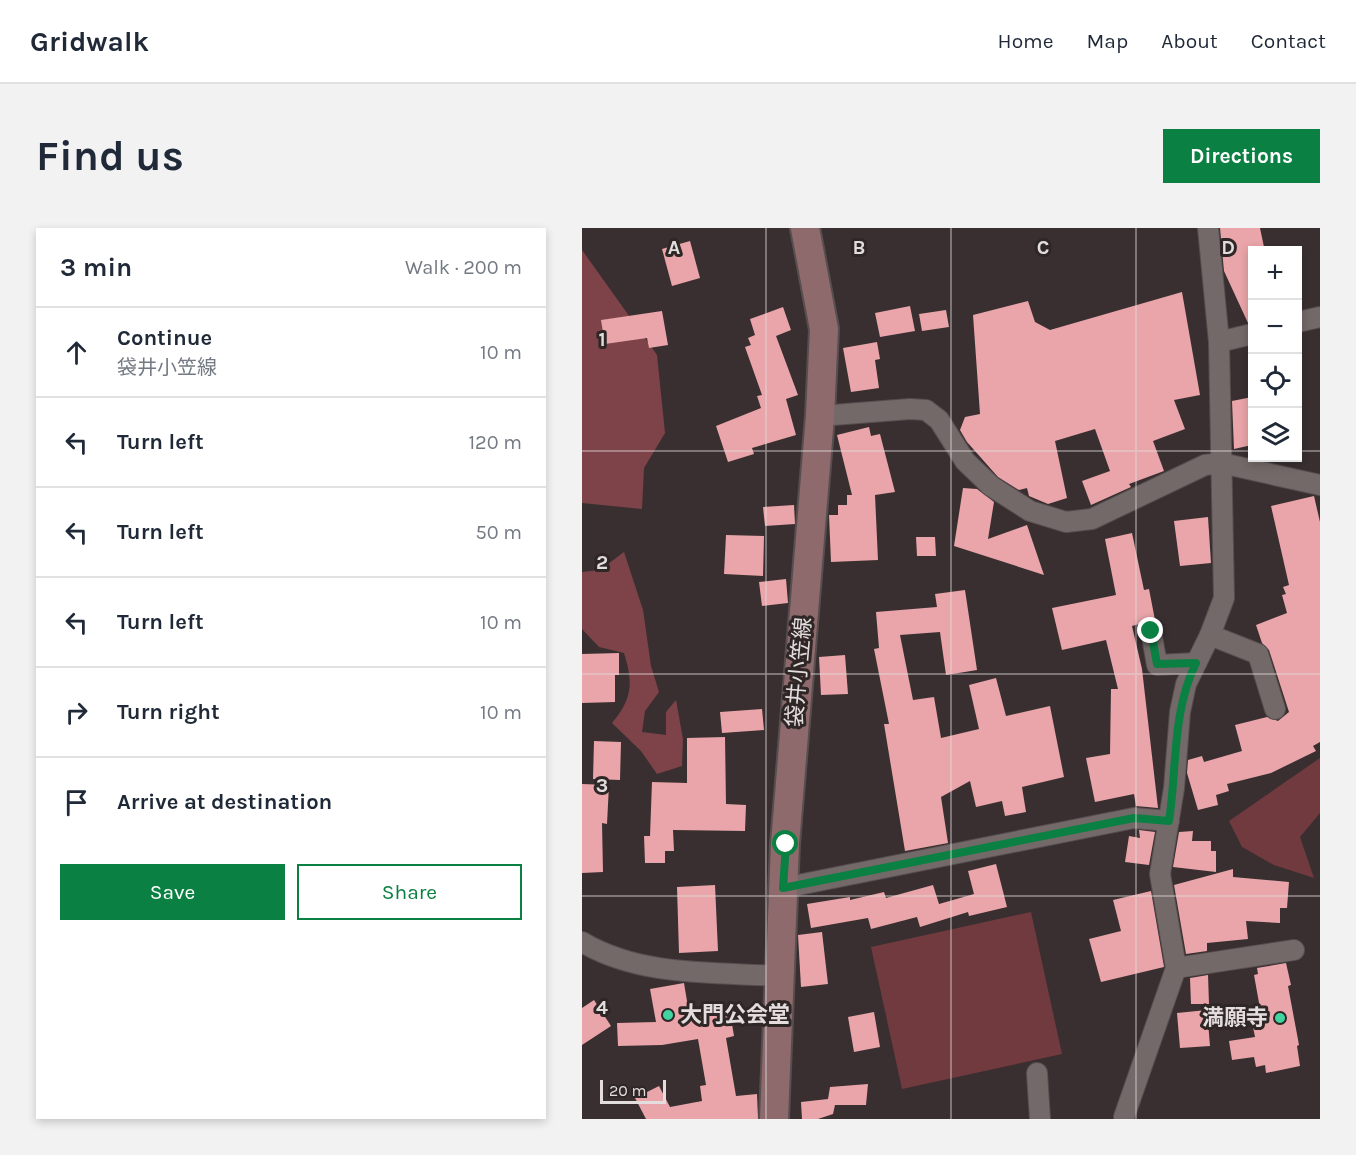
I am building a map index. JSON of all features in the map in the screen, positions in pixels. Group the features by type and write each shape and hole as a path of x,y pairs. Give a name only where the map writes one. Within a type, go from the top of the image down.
{"main road":[{"name":"袋井小笠線","path":"774,1119 783,888 820,416 824,329 805,228"}],"street":[{"path":"1124,1117 1176,968 1160,874 1169,821 1180,712 1186,684 1210,635 1224,598 1219,342 1208,228"},
{"path":"1302,321 1320,317"},
{"path":"1219,342 1248,335"},
{"path":"820,416 910,409 926,410 939,420 965,461 991,486 1030,511 1066,522 1092,519 1205,465 1221,464 1320,485"},
{"path":"1151,631 1157,664 1196,663"},
{"path":"1210,635 1258,654 1275,709"},
{"path":"783,888 1134,818 1169,821"},
{"path":"582,942 600,953 654,968 780,976"},
{"path":"1176,968 1294,950"},
{"path":"1037,1072 1040,1119"}],"shaded area":[{"path":"582,250 657,355 665,433 644,468 642,509 582,503"},
{"path":"624,552 643,610 651,666 659,692 645,711 642,732 666,735 666,712 676,700 683,739 682,766 657,774 641,751 612,723 624,706 629,690 629,673 624,653 599,647 582,629 582,572 600,570"},
{"path":"1320,758 1320,813 1300,837 1314,878 1274,865 1242,847 1229,821"},
{"path":"1031,912 1062,1054 902,1089 871,947"}],"building":[{"path":"1220,228 1260,228 1264,246 1248,246 1248,323 1224,271"},
{"path":"690,241 700,278 672,286 662,249"},
{"path":"1182,292 1200,395 1174,400 1185,429 1153,441 1164,471 1129,484 1131,487 1091,505 1082,481 1110,471 1095,429 1055,441 1067,498 1048,504 1029,496 1027,488 1019,490 998,477 967,442 960,430 965,417 980,414 973,315 1028,301 1035,322 1050,330"},
{"path":"910,306 915,331 880,337 875,313"},
{"path":"783,307 791,330 776,336 798,395 786,399 796,435 752,448 754,454 728,462 716,426 761,408 757,396 762,395 745,347 751,345 748,338 755,335 750,319"},
{"path":"946,310 949,327 922,331 919,314"},
{"path":"662,311 668,345 649,348 647,338 605,344 601,320"},
{"path":"877,342 880,359 875,360 879,388 851,392 843,348"},
{"path":"1248,398 1248,446 1234,449 1232,401"},
{"path":"869,427 871,436 880,434 895,492 875,495 878,560 831,562 829,515 838,515 838,505 847,505 847,495 852,495 837,435"},
{"path":"963,488 977,489 994,502 988,539 1027,525 1044,575 954,546"},
{"path":"1314,496 1320,522 1320,742 1313,746 1316,751 1271,773 1227,784 1229,791 1216,795 1218,805 1198,810 1187,773 1188,760 1202,756 1204,762 1242,751 1235,725 1267,717 1278,721 1289,712 1269,650 1262,643 1256,625 1287,613 1282,595 1286,594 1283,587 1289,585 1271,506"},
{"path":"794,505 795,524 765,526 763,507"},
{"path":"1208,517 1211,563 1180,566 1174,521"},
{"path":"1132,533 1144,590 1149,589 1155,620 1132,626 1142,669 1158,808 1136,806 1134,794 1095,802 1086,758 1110,754 1111,689 1118,689 1106,640 1062,650 1052,608 1116,595 1105,539"},
{"path":"726,535 764,536 763,576 724,574"},
{"path":"916,537 935,537 936,556 917,556"},
{"path":"786,579 788,603 762,606 759,582"},
{"path":"965,590 977,670 946,675 940,632 900,635 913,700 934,697 941,738 979,729 969,685 996,678 1006,716 1050,706 1064,777 1022,787 1026,812 1005,816 1002,801 976,807 970,781 941,797 948,843 905,851 884,724 889,724 874,649 879,648 876,612 937,607 935,594"},
{"path":"619,653 619,675 615,675 615,702 582,703 582,654"},
{"path":"845,655 848,694 821,695 819,657"},
{"path":"762,709 764,730 722,733 720,712"},
{"path":"725,737 726,804 746,805 745,831 673,830 674,851 665,851 665,863 645,863 644,836 650,836 652,782 687,783 687,738"},
{"path":"594,741 621,742 620,780 593,779"},
{"path":"582,784 609,785 607,824 602,823 603,872 582,873"},
{"path":"1139,830 1155,832 1149,865 1125,862 1129,836 1140,838"},
{"path":"1193,831 1192,841 1211,841 1211,851 1216,851 1216,872 1173,867 1179,832"},
{"path":"996,864 1007,907 969,916 968,912 920,927 917,917 871,929 868,918 811,928 807,904 850,897 850,900 884,892 886,898 933,885 939,904 974,894 968,871"},
{"path":"1233,869 1233,877 1289,882 1287,908 1280,908 1280,923 1246,921 1248,939 1207,943 1207,951 1186,954 1174,885"},
{"path":"715,885 718,951 679,953 677,887"},
{"path":"1151,891 1164,967 1101,982 1089,939 1121,931 1113,900"},
{"path":"822,932 828,984 801,987 798,935"},
{"name":"満願寺","path":"1286,963 1291,985 1288,986 1299,1045 1297,1046 1300,1066 1266,1073 1265,1065 1256,1067 1254,1057 1232,1060 1229,1041 1255,1037 1253,1027 1263,1025 1254,975 1258,974 1257,968"},
{"path":"1208,975 1209,1004 1191,1004 1190,978"},
{"path":"684,983 690,1019 730,1012 734,1036 726,1038 736,1096 757,1094 758,1119 646,1119 635,1098 659,1086 670,1107 702,1101 700,1086 706,1085 698,1039 662,1045 618,1046 617,1023 656,1022 650,989"},
{"path":"594,1000 611,1026 582,1045 582,1008"},
{"path":"1207,1010 1210,1046 1180,1048 1177,1013"},
{"path":"874,1012 880,1047 854,1052 848,1017"},
{"path":"868,1084 866,1105 835,1105 833,1114 818,1119 802,1119 801,1102 828,1099 830,1087"}],"place":[{"name":"大門公会堂","path":"668,1015"},
{"name":"満願寺","path":"1280,1018"}],"route":[{"path":"786,844 783,888 1134,818 1169,821 1180,712 1186,684 1196,663 1157,664 1151,631"}]}
